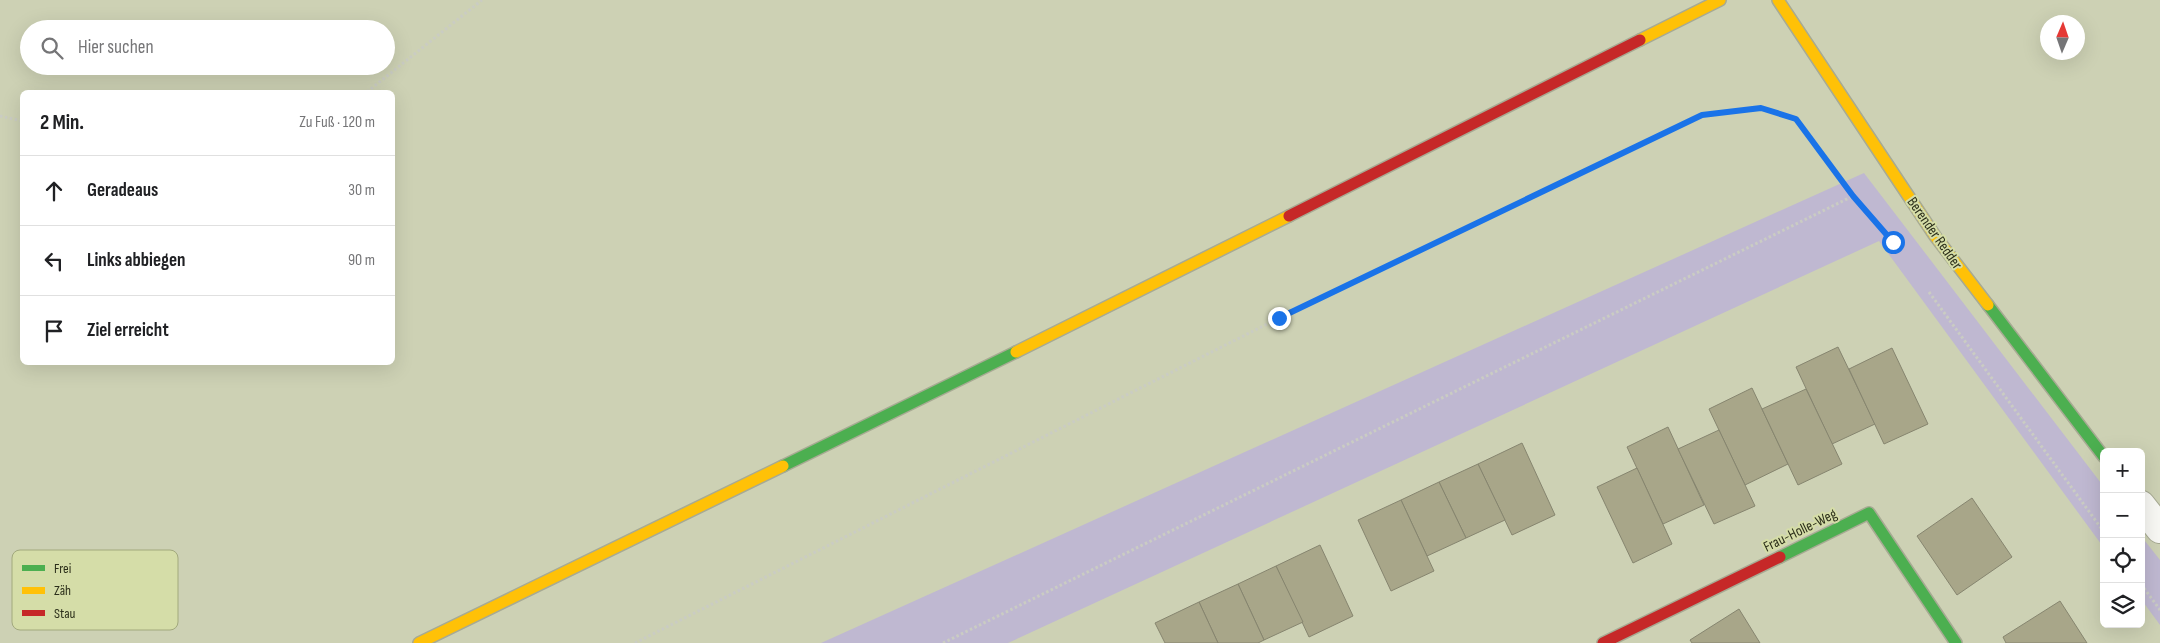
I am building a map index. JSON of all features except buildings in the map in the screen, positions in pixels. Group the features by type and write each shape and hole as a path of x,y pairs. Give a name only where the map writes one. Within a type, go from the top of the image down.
{"main road":[{"path":"419,643 832,444 1308,209 1720,0"},
{"name":"Berender Redder","path":"1778,0 1935,236 2100,452"},
{"name":"Frau-Holle-Weg","path":"1603,643 1869,513 1956,643"}],"street":[{"path":"2145,510 2160,529"}],"path":[{"path":"395,70 482,0"},
{"path":"370,90 388,75"},
{"path":"635,643 1279,318 1702,115 1761,108 1796,119 1853,196 1899,250"},
{"path":"0,116 20,121"},
{"path":"943,643 1853,196"},
{"path":"1928,291 2100,527"},
{"path":"2145,589 2160,610"}],"shaded area":[{"path":"1864,173 2100,482 2100,543 1879,241 1008,643 821,643"},
{"path":"2145,541 2160,560 2160,625 2145,604"}],"traffic: fast":[{"path":"1988,305 2100,452"},
{"path":"783,466 1016,352"},
{"path":"1780,557 1869,513 1956,643"}],"traffic: slow":[{"path":"1640,40 1720,0"},
{"path":"1778,0 1935,236 1988,305"},
{"path":"1016,352 1289,216"},
{"path":"419,643 783,466"}],"traffic: jam":[{"path":"1289,216 1640,40"},
{"path":"1603,643 1780,557"}],"route":[{"path":"1279,318 1702,115 1761,108 1796,119 1853,196 1893,242"}]}
